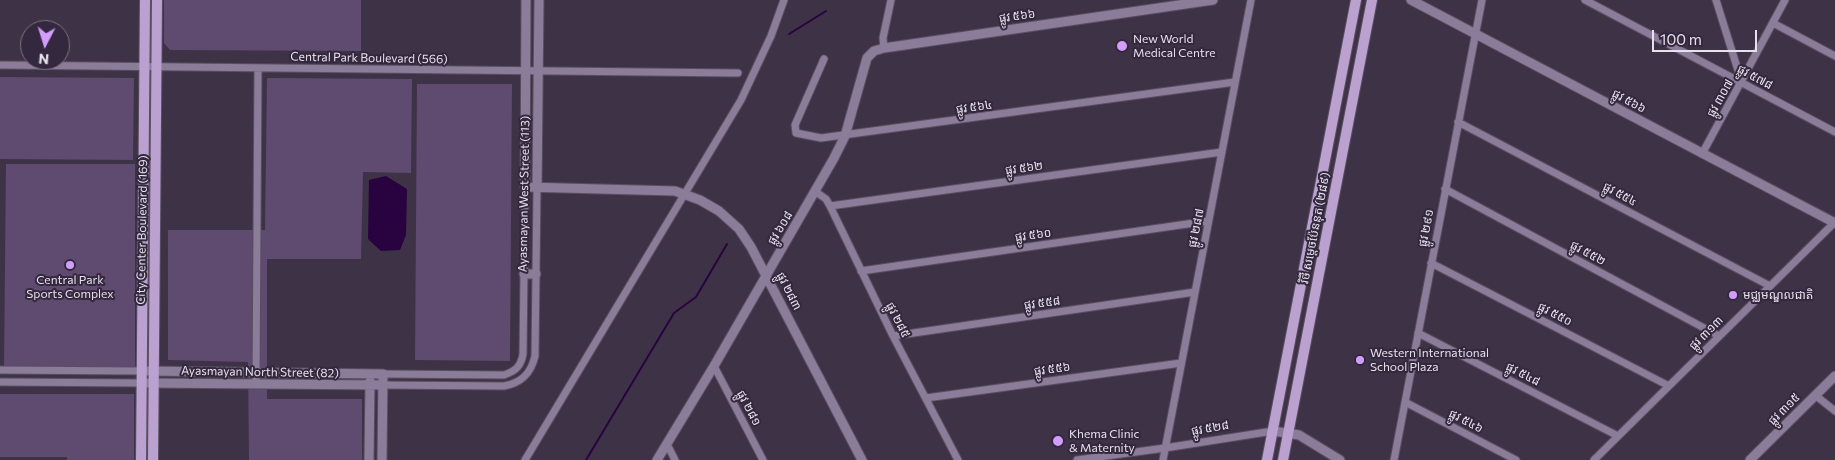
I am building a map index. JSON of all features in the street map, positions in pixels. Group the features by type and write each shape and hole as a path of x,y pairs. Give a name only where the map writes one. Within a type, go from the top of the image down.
{"main road":[{"name":"City Center Boulevard (169)","path":"141,460 145,0"},
{"name":"City Center Boulevard (169)","path":"153,460 157,0"},
{"name":"វិថី សម្តេចប៉ែននុត (២៨៩)","path":"1267,460 1356,0"},
{"name":"វិថី សម្តេចប៉ែននុត (២៨៩)","path":"1283,460 1372,0"},
{"path":"1340,82 1356,85"}],"street":[{"name":"Ayasmayan West Street (113)","path":"512,372 522,362 523,354 526,0"},
{"name":"Ayasmayan West Street (113)","path":"518,382 527,375 532,367 535,356 539,0"},
{"path":"525,460 742,100 771,36 784,0"},
{"path":"884,48 883,38 891,0"},
{"name":"ផ្លូវ ៥៦៦","path":"884,48 1213,0"},
{"name":"ផ្លូវ ២៨៧","path":"1163,460 1250,0"},
{"name":"ផ្លូវ ៥៦៦","path":"1411,0 1835,223"},
{"name":"ផ្លូវ ២៩១","path":"1394,460 1482,0"},
{"name":"ផ្លូវ ៥៧៨","path":"1585,0 1835,132"},
{"path":"1716,0 1742,83"},
{"name":"ផ្លូវ ៣០៧","path":"1702,154 1742,83 1785,0"},
{"path":"1773,23 1835,56"},
{"name":"ផ្លូវ ៦០៨","path":"657,460 816,192 845,136 867,58 874,51 884,48"},
{"name":"ផ្លូវ ៥៦៤","path":"824,58 795,125 796,133 821,138 845,136 1235,82"},
{"name":"Central Park Boulevard (566)","path":"0,65 738,73"},
{"path":"256,384 258,68"},
{"name":"ផ្លូវ ៥៥៤","path":"1458,122 1770,286"},
{"name":"ផ្លូវ ៥៦២","path":"830,206 1222,152"},
{"name":"ផ្លូវ ២៨៣","path":"525,187 675,190 700,200 719,211 738,229 752,247 862,460"},
{"name":"ផ្លូវ ៥៥២","path":"1446,189 1719,336"},
{"name":"ផ្លូវ ២៨៥","path":"816,192 826,199 830,206 893,336 958,460"},
{"name":"ផ្លូវ ៥៦០","path":"861,271 1208,221"},
{"name":"ផ្លូវ ៣១៣","path":"1594,460 1835,223"},
{"name":"ផ្លូវ ៥៥០","path":"1431,263 1669,386"},
{"path":"524,274 536,274"},
{"name":"ផ្លូវ ៥៥៨","path":"893,336 1195,292"},
{"name":"ផ្លូវ ៥៤៨","path":"1418,333 1618,436"},
{"name":"ផ្លូវ ៥៥៦","path":"926,398 1181,362"},
{"name":"ផ្លូវ ២៨១","path":"714,366 763,460"},
{"name":"Ayasmayan North Street (82)","path":"0,370 504,375 512,372"},
{"path":"369,460 370,373"},
{"path":"382,460 383,374"},
{"name":"ផ្លូវ ៣១៥","path":"1750,460 1835,376"},
{"name":"Ayasmayan North Street (82)","path":"0,382 504,386 518,382"},
{"path":"1815,395 1835,412"},
{"name":"ផ្លូវ ៥៤៦","path":"1405,402 1516,460"},
{"name":"ផ្លូវ ៥២៨","path":"1077,460 1273,431 1299,435 1340,460"},
{"path":"667,444 675,460"}],"shaded area":[{"path":"164,0 361,0 361,51 170,50 164,43"},
{"path":"0,77 134,78 133,160 0,159"},
{"path":"267,78 412,79 411,173 363,172 361,259 267,259 267,399 362,399 362,460 249,460 248,362 168,360 168,230 265,230"},
{"path":"417,84 512,84 510,361 415,360"},
{"name":"Central Park Sports Complex","path":"6,164 135,164 135,368 4,366"},
{"path":"386,176 407,189 406,235 400,250 381,251 368,239 369,180"},
{"path":"0,394 134,394 134,460 0,457"}],"waterway":[{"path":"789,34 826,11"},
{"path":"586,460 674,313 696,297 727,244"}],"place":[{"name":"New World Medical Centre","path":"1122,46"},
{"name":"Central Park Sports Complex","path":"70,265"},
{"name":"មជ្ឈមណ្ឌលជាតិ","path":"1733,295"},
{"name":"Western International School Plaza","path":"1360,360"},
{"name":"Khema Clinic & Maternity","path":"1058,441"}]}
